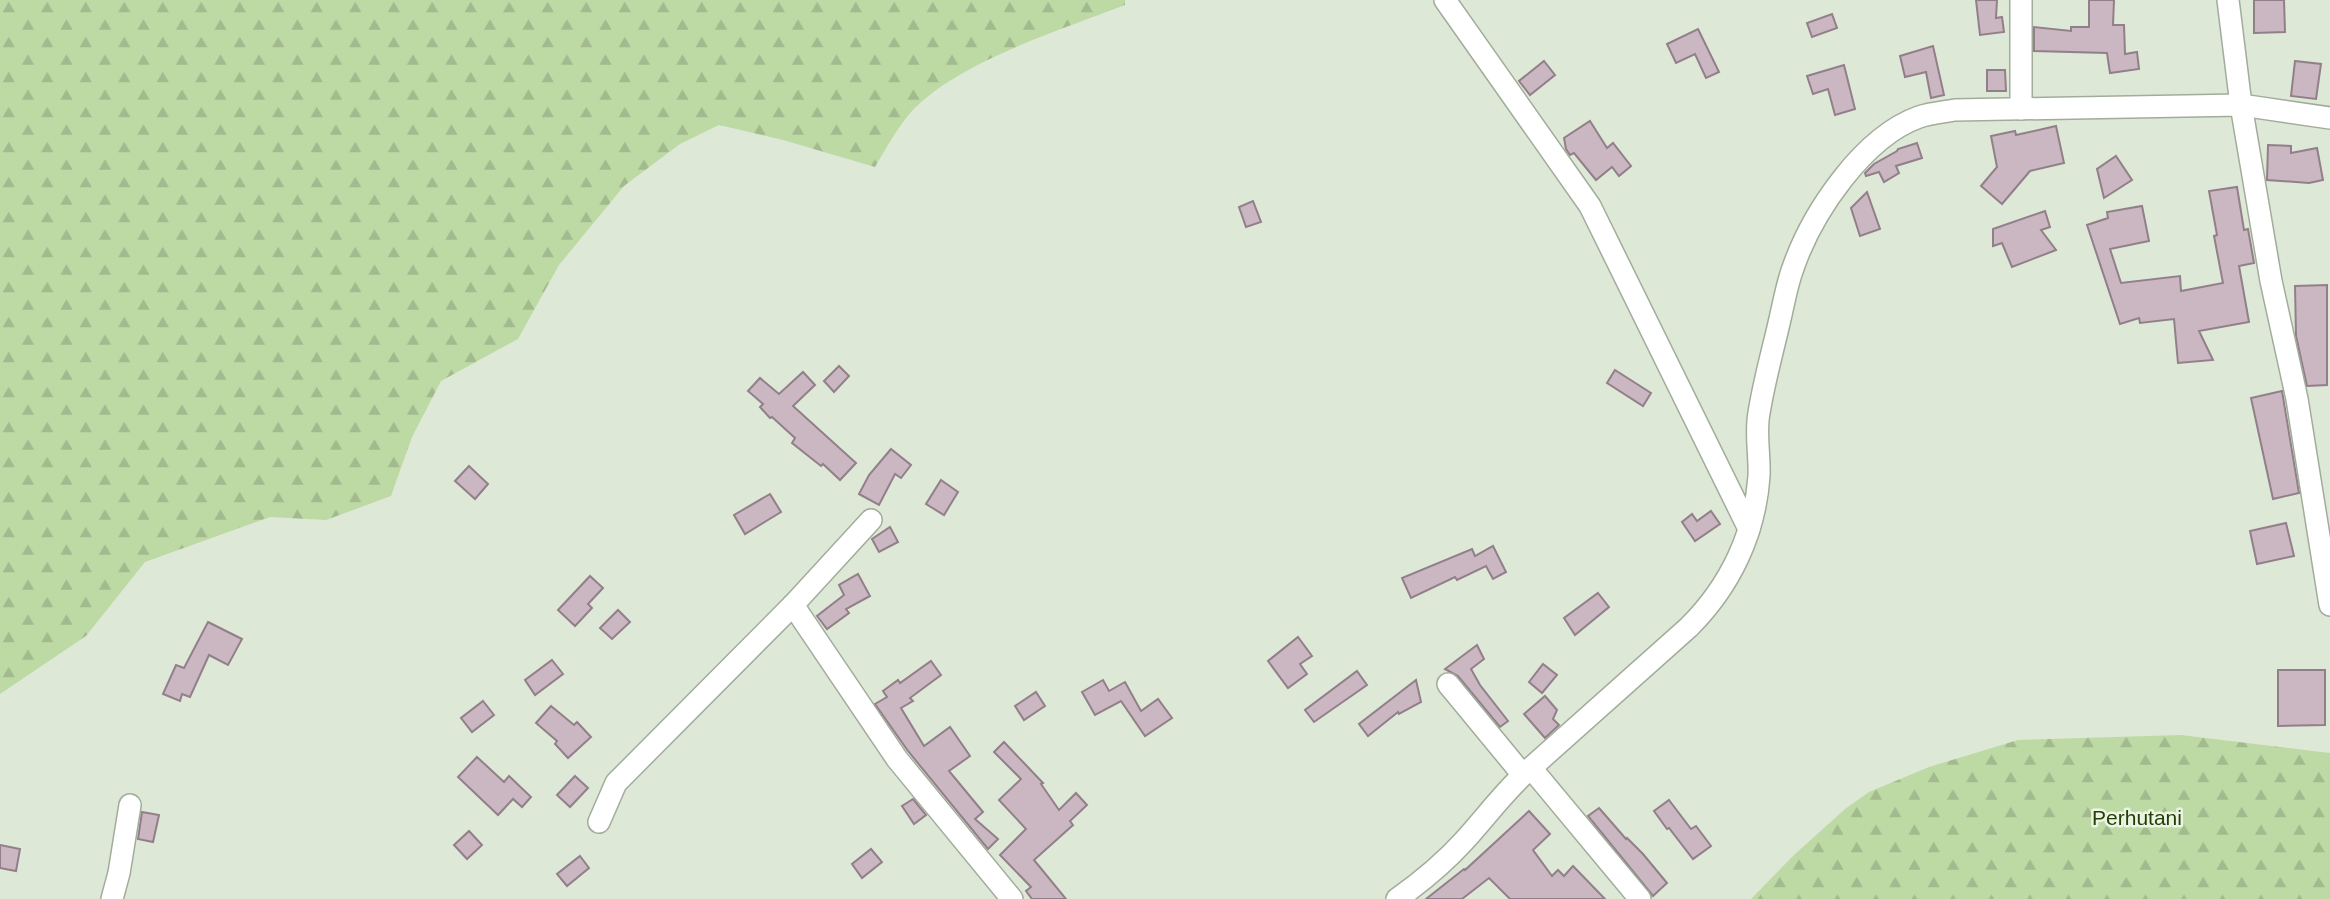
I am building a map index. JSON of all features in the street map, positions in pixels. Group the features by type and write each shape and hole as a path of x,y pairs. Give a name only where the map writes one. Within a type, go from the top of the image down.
{"street":[{"path":"1445,0 1590,206 1749,529"},
{"path":"2021,0 2021,109"},
{"path":"2228,0 2241,105 2271,281 2297,399 2330,605"},
{"path":"1397,899 1423,880 1464,841 1503,794 1708,607 1725,585 1749,529 1756,503 1759,474 1758,416 1793,268 1810,229 1851,166 1897,127 1921,116 1955,110 2241,105 2330,118"},
{"path":"599,822 616,783 793,605 871,520"},
{"path":"793,605 897,759 1012,899"},
{"path":"1448,684 1640,899"},
{"path":"112,899 130,805"}],"green space":[{"path":"0,0 1125,0 1125,5 1040,37 950,81 926,98 907,117 875,167 783,140 719,125 680,144 624,186 559,265 518,339 441,381 412,437 391,496 326,520 270,517 145,562 86,636 0,694"},
{"name":"Perhutani","path":"2181,735 2330,753 2330,899 1751,899 1845,809 1869,792 1929,767 2018,740"}],"building":[{"path":"1976,0 1997,0 1996,18 2002,17 2004,32 1980,35"},
{"path":"2089,0 2114,0 2113,25 2124,25 2125,54 2137,52 2139,69 2110,73 2107,53 2034,51 2034,27 2071,31 2071,27 2089,27"},
{"path":"2254,0 2284,0 2285,32 2254,33"},
{"path":"1832,14 1837,28 1812,37 1807,23"},
{"path":"1698,29 1719,72 1706,78 1695,54 1676,63 1667,44"},
{"path":"1933,46 1944,95 1931,98 1926,72 1905,77 1900,56"},
{"path":"1544,61 1555,75 1530,95 1519,81"},
{"path":"2295,61 2321,64 2316,99 2291,96"},
{"path":"1844,65 1855,109 1835,115 1828,89 1813,94 1807,76"},
{"path":"1987,70 2005,70 2006,91 1987,91"},
{"path":"1590,121 1607,148 1613,143 1631,166 1619,176 1612,167 1596,180 1574,153 1570,155 1566,149 1564,138"},
{"path":"2056,126 2064,163 2030,171 2002,204 1981,186 1997,167 1991,136 2015,131 2016,135"},
{"path":"1917,143 1922,158 1896,166 1899,173 1884,182 1879,172 1866,176 1865,173 1874,164 1898,149"},
{"path":"2268,145 2291,146 2291,153 2317,148 2323,180 2309,183 2267,180"},
{"path":"2116,156 2132,180 2104,198 2097,169"},
{"path":"2237,187 2244,230 2248,229 2254,263 2239,266 2249,322 2199,331 2213,360 2178,363 2174,319 2140,323 2139,318 2120,324 2087,225 2108,218 2107,212 2142,206 2149,241 2110,249 2121,283 2180,276 2181,291 2223,283 2209,191"},
{"path":"1867,192 1880,229 1860,236 1851,208"},
{"path":"1253,201 1261,222 1246,227 1239,207"},
{"path":"2045,211 2050,227 2041,230 2056,250 2012,267 2002,243 1993,246 1993,229"},
{"path":"2327,285 2327,385 2307,386 2296,336 2295,286"},
{"path":"839,366 849,376 834,392 824,381"},
{"path":"1615,370 1651,393 1643,406 1607,383"},
{"path":"803,372 815,385 793,406 856,463 840,480 823,464 821,466 792,443 795,438 770,418 760,407 763,404 748,391 760,378 779,394"},
{"path":"2282,391 2299,493 2273,499 2251,398"},
{"path":"891,449 911,465 901,478 895,474 879,505 859,494 869,475"},
{"path":"469,466 488,484 475,499 455,481"},
{"path":"941,480 958,492 944,515 926,504"},
{"path":"770,494 781,512 745,534 734,515"},
{"path":"1711,511 1720,524 1695,541 1682,522 1692,514 1697,521"},
{"path":"2286,523 2294,556 2257,564 2250,531"},
{"path":"890,527 898,542 879,552 872,539"},
{"path":"1493,546 1506,572 1493,579 1486,566 1411,598 1402,578 1472,549 1475,556"},
{"path":"858,574 870,596 846,609 849,613 827,629 817,616 844,595 839,585"},
{"path":"590,576 603,588 588,604 592,608 575,626 558,610"},
{"path":"1598,593 1609,607 1575,635 1564,618"},
{"path":"618,610 630,622 612,639 600,628"},
{"path":"208,622 242,639 228,665 209,655 190,697 182,694 180,701 163,694 176,665 184,668"},
{"path":"1298,637 1312,656 1300,664 1307,674 1288,688 1268,661"},
{"path":"1477,645 1484,659 1471,669 1508,721 1500,727 1458,676 1445,669"},
{"path":"552,660 563,674 535,695 525,680"},
{"path":"931,661 941,675 910,698 913,701 901,708 924,746 950,727 970,756 949,771 983,812 975,819 998,839 988,849 908,751 875,704 887,697 883,691 898,680 900,683"},
{"path":"1543,664 1557,675 1542,693 1529,682"},
{"path":"2278,670 2325,670 2325,725 2278,726"},
{"path":"1357,671 1367,685 1314,722 1305,710"},
{"path":"1103,680 1109,691 1125,682 1141,711 1158,699 1172,718 1145,736 1121,701 1095,715 1082,692"},
{"path":"1416,680 1421,702 1399,714 1398,712 1368,736 1359,724"},
{"path":"1036,692 1045,706 1024,720 1015,706"},
{"path":"1545,696 1557,710 1553,719 1559,725 1545,738 1524,714"},
{"path":"483,701 494,715 472,732 461,718"},
{"path":"551,706 574,725 577,722 591,737 568,758 555,744 557,741 536,723"},
{"path":"1004,742 1043,783 1041,784 1059,810 1076,793 1087,805 1070,821 1073,825 1034,860 1066,899 1032,899 1026,891 1031,887 1000,855 1026,829 999,800 1021,779 994,752"},
{"path":"477,757 504,782 509,776 531,797 522,807 513,799 498,815 458,777"},
{"path":"575,776 588,788 570,807 557,795"},
{"path":"913,799 926,815 914,824 902,806"},
{"path":"1669,800 1691,829 1696,826 1711,846 1693,859 1654,811"},
{"path":"1599,808 1667,883 1653,896 1588,816"},
{"path":"1529,811 1550,834 1533,850 1552,876 1558,870 1564,876 1573,866 1605,899 1510,899 1489,878 1462,899 1426,899 1465,870"},
{"path":"142,812 159,815 153,842 138,839"},
{"path":"469,831 482,845 467,859 454,845"},
{"path":"0,845 20,849 16,871 0,868"},
{"path":"871,849 882,862 862,878 852,864"},
{"path":"580,856 589,868 567,886 557,874"}]}
